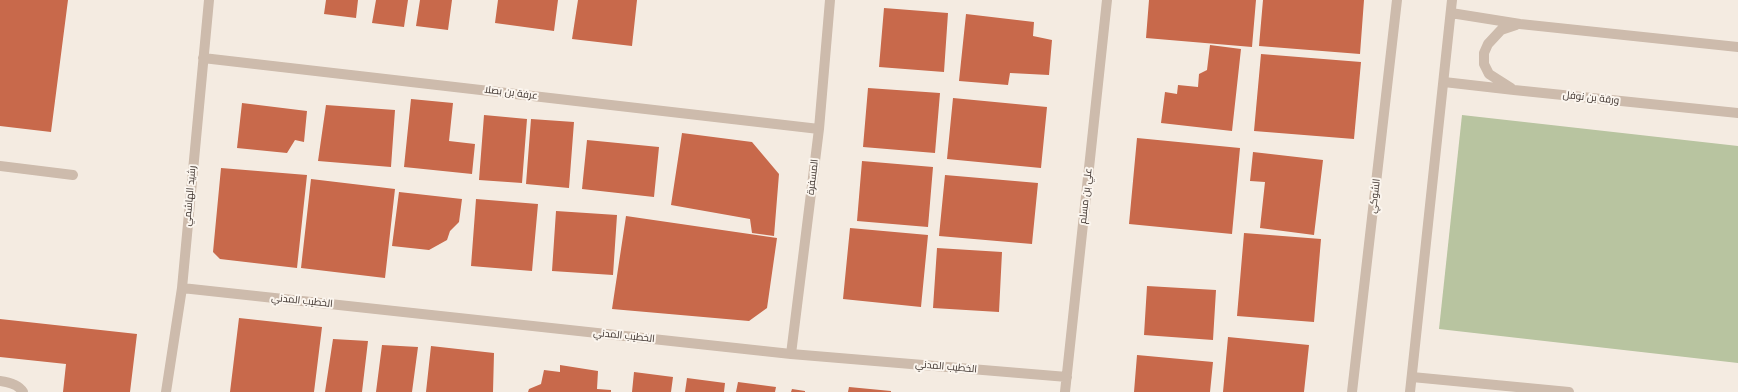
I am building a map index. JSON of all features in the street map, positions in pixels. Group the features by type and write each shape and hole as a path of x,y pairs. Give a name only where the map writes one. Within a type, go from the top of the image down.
{"street":[{"name":"رشيد الهاشمي","path":"166,392 182,288 209,0"},
{"name":"المسفرة","path":"792,354 819,129 830,0"},
{"name":"علي بن مسلم","path":"1065,392 1107,0"},
{"name":"الشوكي","path":"1352,392 1397,0"},
{"path":"1410,392 1452,0"},
{"path":"1451,13 1520,24 1738,47"},
{"path":"1514,90 1489,74 1484,64 1484,53 1488,44 1501,30 1520,24"},
{"name":"عرفة بن بصلا","path":"203,58 819,129"},
{"name":"ورقة بن نوفل","path":"1444,82 1738,113"},
{"path":"0,166 73,175"},
{"name":"الخطيب المدني","path":"182,288 792,354 1067,377"},
{"path":"1412,377 1569,392"},
{"path":"0,381 10,382 20,387 24,392"}],"green space":[{"path":"1462,115 1738,146 1738,363 1439,329"}],"building":[{"path":"0,0 68,0 51,132 0,126"},
{"path":"326,0 358,0 356,18 324,14"},
{"path":"376,0 408,0 404,27 372,23"},
{"path":"420,0 452,0 448,30 416,26"},
{"path":"498,0 558,0 554,31 495,23"},
{"path":"578,0 637,0 632,46 572,39"},
{"path":"1149,0 1256,0 1252,47 1146,38"},
{"path":"1263,0 1364,0 1360,54 1259,46"},
{"path":"884,8 948,13 944,72 879,67"},
{"path":"966,14 1034,22 1033,36 1052,40 1049,75 1010,73 1008,85 959,81"},
{"path":"1210,45 1241,49 1232,131 1161,123 1165,92 1177,94 1178,85 1198,87 1199,74 1207,70"},
{"path":"1261,54 1361,62 1354,139 1254,131"},
{"path":"868,88 940,93 935,153 863,147"},
{"path":"953,98 1047,107 1041,168 947,159"},
{"path":"411,99 453,103 449,141 475,144 472,174 404,167"},
{"path":"242,103 307,111 304,142 295,140 287,153 237,148"},
{"path":"326,105 395,110 391,167 318,161"},
{"path":"484,115 527,119 522,183 479,180"},
{"path":"531,119 574,122 569,188 526,184"},
{"path":"682,133 752,142 779,174 774,236 752,233 750,219 671,205"},
{"path":"1137,138 1240,148 1232,234 1129,224"},
{"path":"587,140 659,147 654,197 582,189"},
{"path":"1253,152 1323,160 1314,235 1260,228 1265,182 1250,181"},
{"path":"862,161 933,167 928,227 857,221"},
{"path":"221,168 307,175 297,268 220,259 213,252"},
{"path":"945,175 1038,183 1032,244 939,236"},
{"path":"311,179 395,189 385,278 301,268"},
{"path":"399,192 462,199 459,222 450,231 447,240 429,250 392,246"},
{"path":"476,199 538,204 532,271 471,266"},
{"path":"556,211 617,215 613,275 552,271"},
{"path":"626,216 777,238 767,308 749,321 612,309"},
{"path":"850,228 928,235 921,307 843,299"},
{"path":"1244,233 1321,239 1314,322 1237,316"},
{"path":"937,248 1002,252 999,312 933,308"},
{"path":"1147,286 1216,290 1213,340 1144,335"},
{"path":"239,318 322,327 314,392 230,392"},
{"path":"0,319 137,334 130,392 63,392 66,364 0,357"},
{"path":"1228,337 1309,345 1304,392 1223,392"},
{"path":"333,339 368,341 362,392 325,392"},
{"path":"382,345 418,347 412,392 376,392"},
{"path":"431,346 494,353 493,392 426,392"},
{"path":"1137,355 1213,362 1210,392 1134,392"},
{"path":"560,365 598,371 597,389 611,390 611,392 528,392 529,389 541,384 544,370 560,372"},
{"path":"634,372 673,377 671,392 632,392"},
{"path":"687,378 725,383 724,392 685,392"},
{"path":"738,382 776,387 775,392 736,392"},
{"path":"849,387 891,391 891,392 848,392"},
{"path":"792,389 805,391 805,392 791,392"}]}
